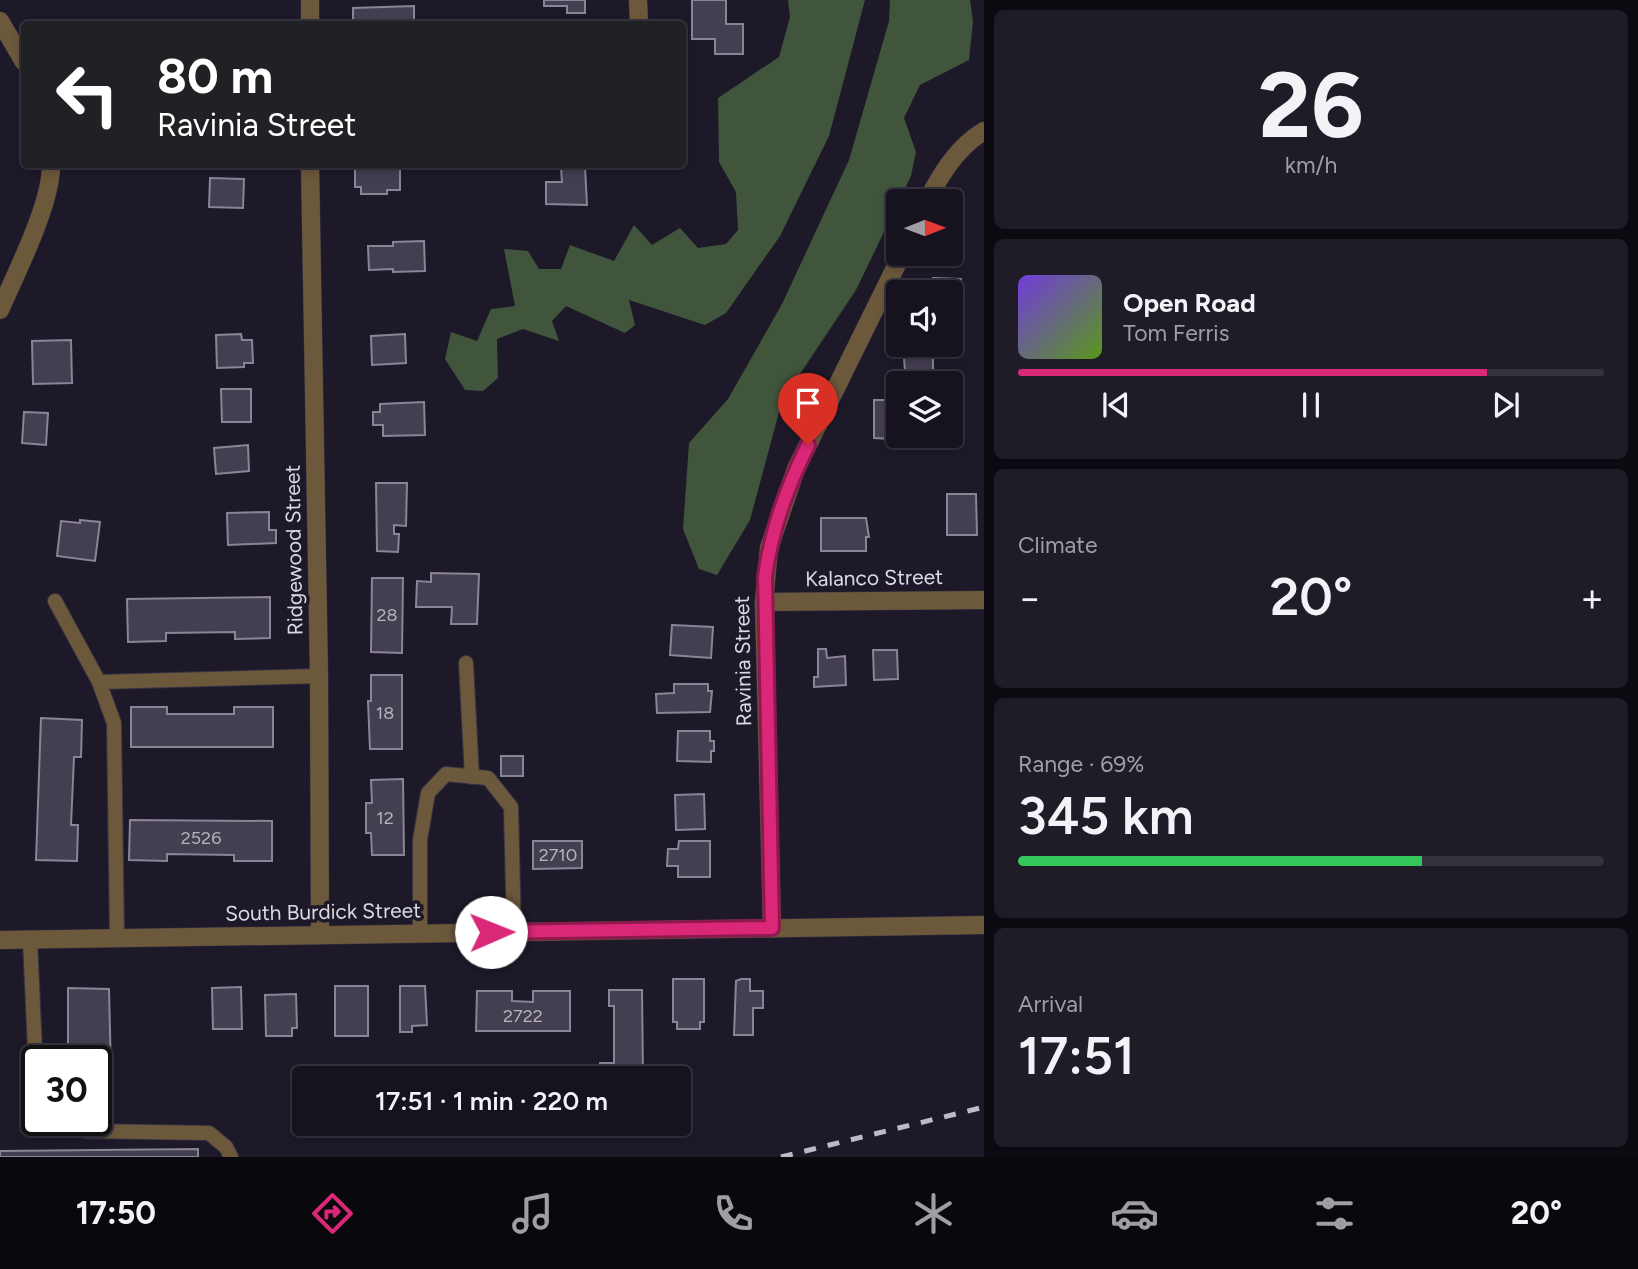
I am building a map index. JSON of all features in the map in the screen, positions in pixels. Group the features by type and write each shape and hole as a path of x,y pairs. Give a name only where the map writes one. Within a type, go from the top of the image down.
{"street":[{"path":"310,0 310,21"},
{"path":"638,0 639,21"},
{"path":"0,22 21,57"},
{"path":"934,189 952,159 978,134"},
{"path":"0,310 36,228 51,168"},
{"name":"Ridgewood Street","path":"310,168 320,676 320,935"},
{"name":"Ravinia Street","path":"772,928 764,602 769,548 796,469 896,266"},
{"name":"Kalanco Street","path":"764,602 984,600"},
{"name":"South Burdick Street","path":"0,940 984,925"}],"lane":[{"path":"55,601 99,682 114,723 117,938"},
{"path":"466,663 472,777"},
{"path":"99,682 320,676"},
{"path":"420,933 420,840 428,793 446,774 488,778 511,807 514,932"},
{"path":"30,940 35,1045"},
{"path":"112,1131 209,1133 226,1147 232,1157"}],"green space":[{"path":"788,0 865,0 829,136 780,236 726,313 705,325 629,300 635,325 625,333 566,306 552,321 559,341 523,329 497,339 498,378 483,391 465,390 445,359 451,332 477,341 491,309 515,306 504,249 528,251 539,269 561,269 570,245 614,261 634,225 652,245 680,228 698,248 726,244 738,230 736,192 719,162 718,98 779,57 790,17"},
{"path":"890,0 970,0 973,21 969,60 920,85 904,118 916,152 911,176 905,189 886,189 886,228 856,290 782,401 750,520 717,575 699,569 683,529 689,443 728,399 782,304 849,160 889,21"}],"building":[{"path":"544,0 585,0 585,13 567,13 567,6 544,6"},
{"path":"692,0 726,0 726,24 743,24 743,54 715,54 715,39 692,39"},
{"path":"414,6 414,21 353,21 353,8"},
{"path":"355,168 400,168 400,190 387,190 387,194 361,194 361,187 355,187"},
{"path":"561,168 585,168 587,205 546,204 546,182 562,182"},
{"path":"210,178 244,179 243,208 209,207"},
{"path":"424,241 425,271 369,270 368,246 393,246 393,242"},
{"path":"933,278 961,279 961,280"},
{"path":"241,334 242,340 252,340 253,363 244,363 244,367 217,368 216,335"},
{"path":"405,334 406,363 372,365 371,336"},
{"path":"71,340 72,383 33,384 32,341"},
{"path":"904,357 933,357 933,371 905,371"},
{"path":"221,389 251,389 251,422 222,422"},
{"path":"874,400 886,400 886,439 874,438"},
{"path":"424,402 425,435 383,436 383,425 373,425 373,412 380,412 380,404"},
{"path":"24,412 48,413 46,445 22,443"},
{"path":"248,445 249,471 216,474 214,448"},
{"path":"376,483 407,483 406,526 394,525 394,534 399,534 398,552 377,551"},
{"path":"947,494 976,494 977,535 947,535"},
{"path":"269,512 269,530 276,530 276,543 228,545 227,513"},
{"path":"821,518 866,518 869,537 866,537 866,551 821,551"},
{"path":"80,520 100,522 95,561 57,556 61,521 80,523"},
{"path":"431,573 479,574 477,624 451,624 452,607 416,607 417,581 431,582"},
{"path":"372,578 403,578 402,653 371,652"},
{"path":"270,597 270,638 235,639 235,632 166,633 166,641 128,642 127,599"},
{"path":"672,625 713,627 711,658 670,655"},
{"path":"818,649 826,649 827,658 845,656 846,685 814,687 814,677 818,677"},
{"path":"873,650 897,650 898,679 874,680"},
{"path":"371,675 402,675 402,749 370,749 368,701 371,701"},
{"path":"674,684 708,684 708,691 712,691 710,712 657,713 656,694 674,693"},
{"path":"131,707 167,707 167,714 234,714 234,707 273,707 273,747 131,747"},
{"path":"41,718 82,720 81,757 74,757 71,825 78,825 77,861 36,860"},
{"path":"678,731 710,731 710,741 714,741 711,762 677,761"},
{"path":"501,756 523,756 523,776 501,776"},
{"path":"403,779 404,855 372,855 371,833 366,833 366,803 372,803 371,780"},
{"path":"704,794 705,829 676,830 675,795"},
{"path":"130,820 272,821 272,861 234,861 234,855 167,854 167,861 129,860"},
{"path":"533,841 582,841 582,868 533,869"},
{"path":"679,841 710,841 710,877 678,877 678,866 667,866 668,849 678,849"},
{"path":"673,979 704,979 704,1022 700,1022 700,1029 677,1029 677,1022 673,1022"},
{"path":"750,979 750,991 763,991 763,1008 753,1008 753,1035 734,1035 736,981"},
{"path":"335,986 368,986 368,1036 335,1036"},
{"path":"400,986 425,986 427,1025 412,1026 412,1032 400,1032"},
{"path":"241,987 242,1029 213,1029 212,988"},
{"path":"68,988 109,989 110,1045 68,1045"},
{"path":"609,990 642,990 643,1066 600,1066 600,1063 614,1063 614,1006 609,1006"},
{"path":"477,991 512,991 512,1001 533,1002 533,991 570,991 570,1031 476,1031"},
{"path":"296,994 297,1028 292,1028 292,1036 266,1036 265,995"},
{"path":"198,1149 198,1157 0,1157 0,1151"}],"railway":[{"path":"781,1157 984,1107"}],"route":[{"path":"491,932 772,928 765,577 769,548 780,512 808,445"}]}
